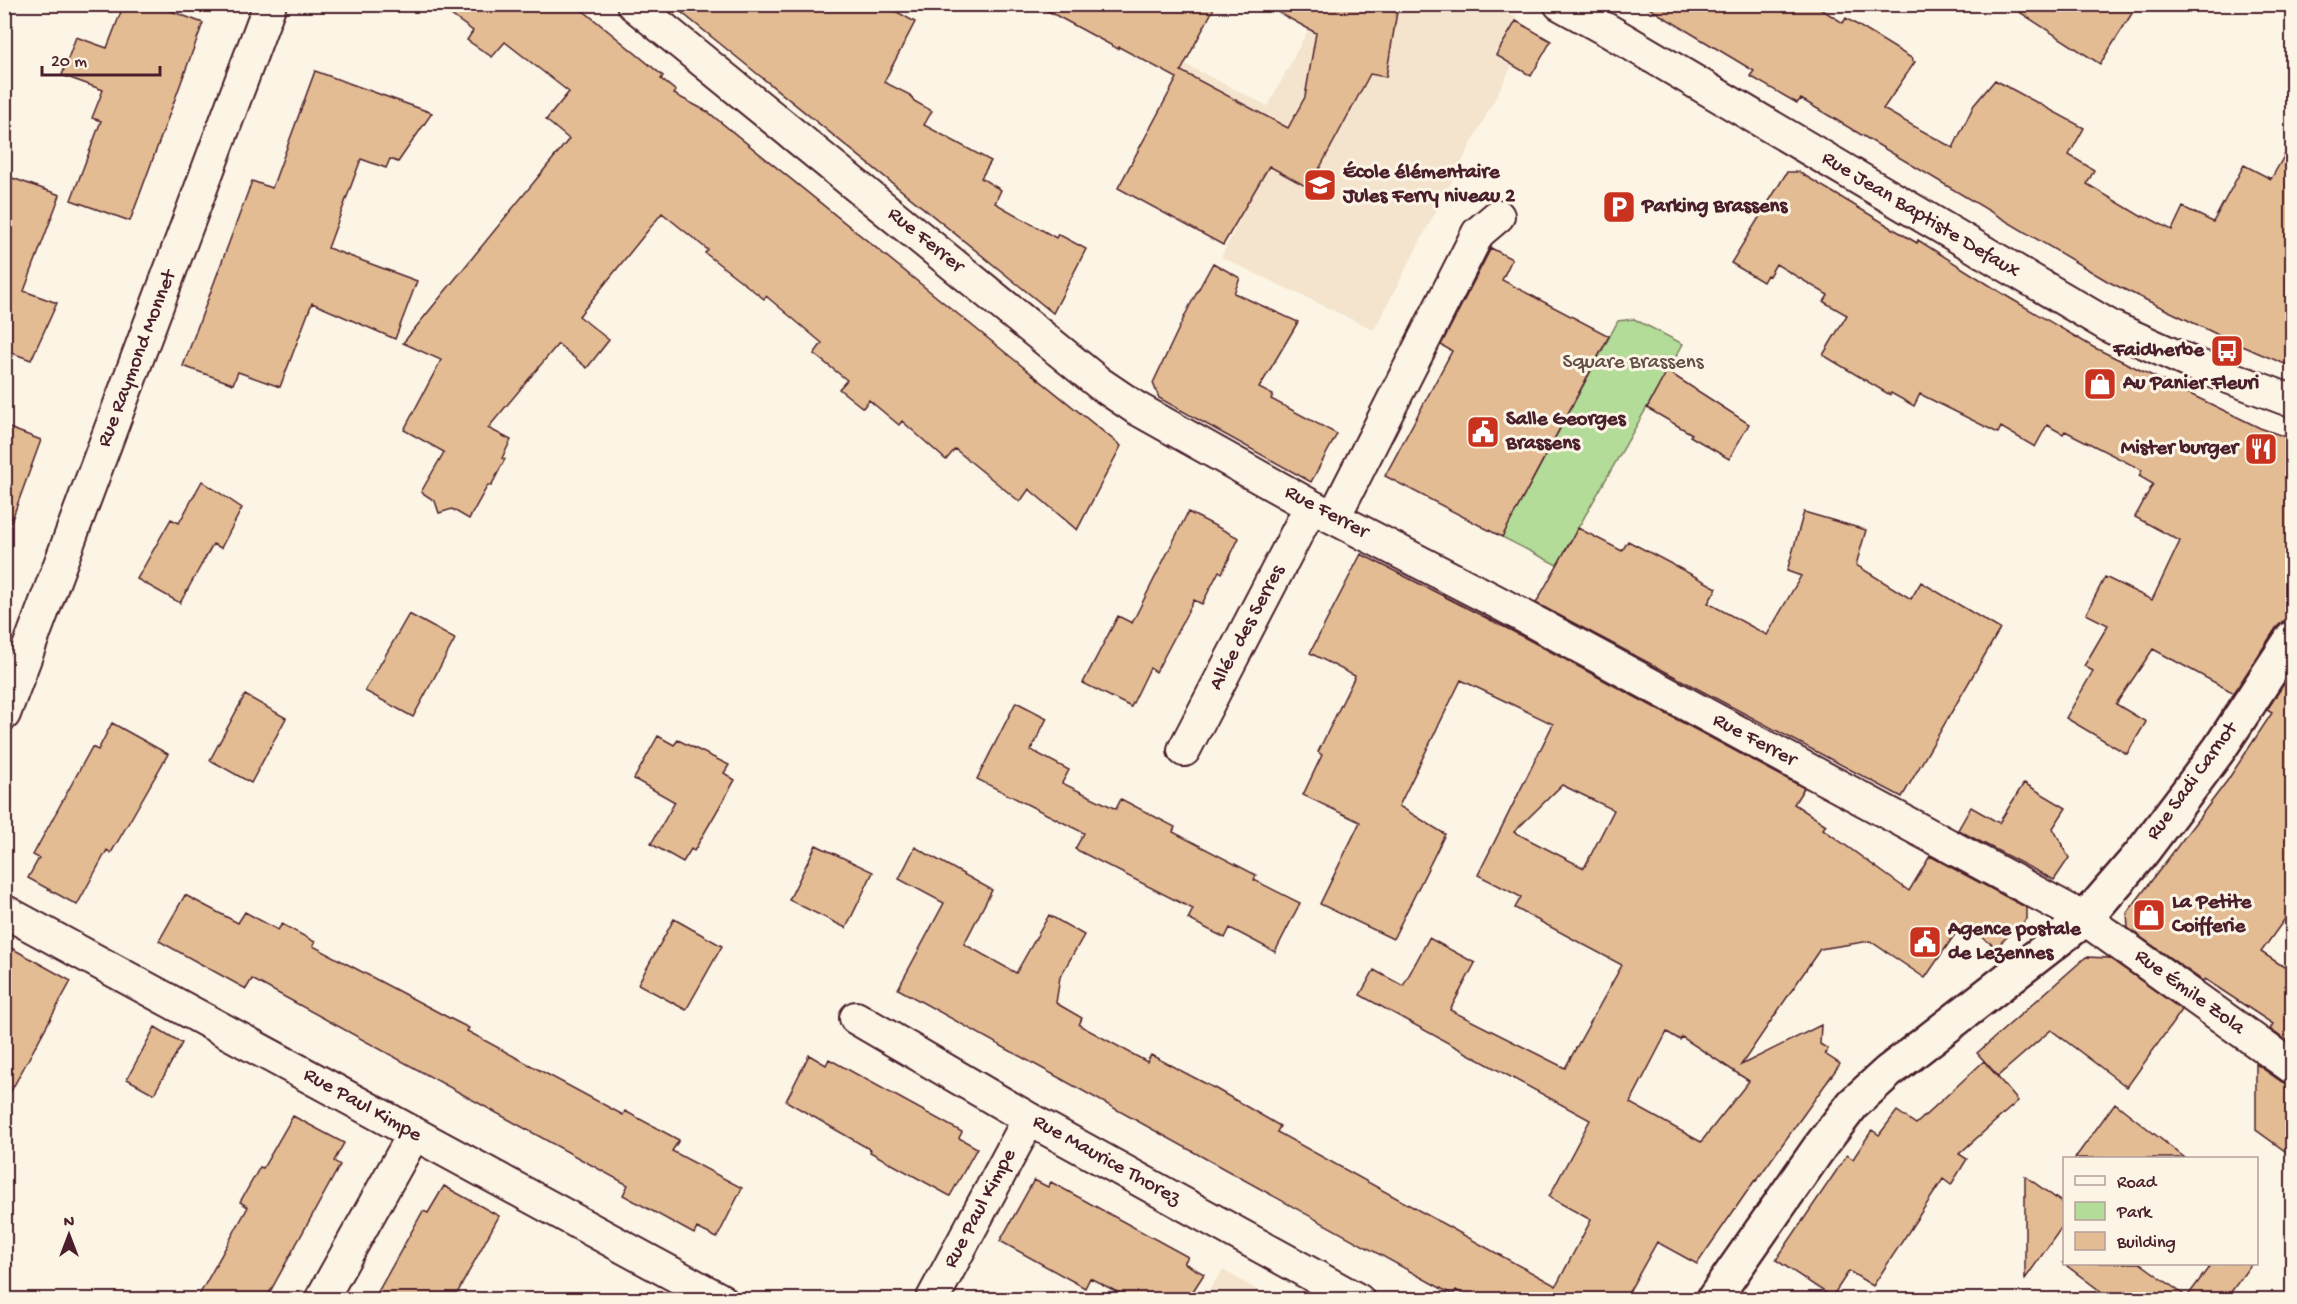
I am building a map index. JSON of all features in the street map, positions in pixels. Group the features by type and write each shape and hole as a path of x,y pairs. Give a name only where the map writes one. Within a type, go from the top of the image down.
{"street":[{"name":"Rue Raymond Monnet","path":"4,714 270,4"},
{"name":"Rue Ferrer","path":"633,4 1099,382 1136,408 1322,512 1497,602 2085,919"},
{"name":"Rue Jean Baptiste Defaux","path":"1560,4 2111,327 2191,363 2292,401"},
{"name":"Allée des Serres","path":"1184,750 1322,512 1478,233 1498,216"},
{"name":"Rue Sadi Carnot","path":"1713,1299 1819,1148 1854,1104 1888,1072 2085,919 2140,855 2220,748 2292,638"},
{"name":"Rue Paul Kimpe","path":"4,911 721,1299"},
{"name":"Rue Émile Zola","path":"2085,919 2292,1067"},
{"name":"Rue Maurice Thorez","path":"856,1018 1029,1119 1358,1299"},
{"name":"Rue Paul Kimpe","path":"932,1299 1029,1119"},
{"path":"321,1299 414,1134"}],"shaded area":[{"name":"École élémentaire Jules Ferry niveau 2","path":"1321,5 1481,5 1517,17 1494,56 1512,66 1374,330 1221,257 1243,213 1136,155 1185,64 1268,106"},
{"path":"1223,1270 1273,1299 1203,1299"}],"green space":[{"name":"Square Brassens","path":"1634,319 1683,344 1557,565 1502,537 1618,321"}],"building":[{"path":"124,4 152,4 203,23 130,221 71,200 101,121 92,118 103,90 62,75 76,37 107,48"},
{"path":"436,4 575,4 663,76 661,79 676,91 674,94 708,112 1121,446 1077,530 1029,489 1020,502 955,449 946,460 902,421 899,425 869,400 863,408 839,389 847,380 814,354 822,343 766,296 764,299 705,253 708,250 662,213 579,316 609,340 587,368 558,344 488,428 511,440 502,458 505,459 491,486 488,485 469,519 452,509 439,513 435,501 421,492 444,452 404,430 441,360 403,343 569,139 546,120 569,92 505,42 492,57 467,40 473,31"},
{"path":"671,4 883,4 915,22 884,82 910,95 914,101 932,111 924,125 991,161 981,178 1001,190 995,203 1056,238 1058,234 1086,249 1053,313"},
{"path":"1035,4 1216,4 1181,71 1288,128 1305,97 1316,33 1263,4 1364,4 1397,12 1386,77 1370,74 1309,188 1269,166 1223,245 1118,188 1177,78"},
{"path":"1642,4 1813,4 1843,23 1846,18 1915,62 1883,109 1953,148 1974,105 1995,80 2084,128 2069,155 2094,170 2087,184 2142,217 2143,215 2172,230 2183,207 2213,222 2244,165 2271,179 2292,142 2292,367 2239,345 2109,282 1801,99 1797,103 1750,76 1754,71"},
{"path":"2007,4 2138,4 2100,64"},
{"path":"1516,21 1551,41 1531,76 1496,55"},
{"path":"315,71 432,113 398,162 390,159 386,168 361,159 328,248 417,281 395,339 312,303 280,387 238,372 233,384 183,366 252,181 272,188"},
{"path":"1787,172 1799,172 1917,243 1918,240 2093,347 2260,428 2292,439 2292,619 2276,628 2234,693 2153,649 2116,704 2146,722 2127,754 2066,718 2093,671 2084,666 2108,625 2086,614 2105,577 2152,600 2180,541 2135,517 2153,484 2139,476 2142,470 2065,431 2063,434 2047,425 2035,447 2001,427 1998,433 1920,394 1914,406 1891,393 1890,395 1823,355 1847,315 1824,302 1828,295 1776,264 1763,282 1731,263"},
{"path":"4,175 60,195 24,291 57,303 31,360 4,350"},
{"name":"Salle Georges Brassens","path":"1491,248 1512,259 1502,280 1609,336 1502,537 1385,476 1452,351 1441,345"},
{"path":"1213,263 1240,278 1234,293 1298,322 1259,388 1273,395 1271,399 1337,434 1311,482 1159,398 1153,383"},
{"path":"1667,371 1749,424 1729,459 1647,408"},
{"path":"4,426 41,440 8,530 4,529"},
{"path":"202,481 242,508 221,548 213,544 180,603 137,579 171,519 179,523"},
{"path":"1188,512 1239,538 1222,573 1219,571 1202,604 1194,600 1156,672 1150,668 1131,707 1083,683 1118,616 1132,623"},
{"path":"1804,512 1866,530 1856,565 1911,599 1921,582 2000,629 1902,797 1536,603 1578,528 1622,551 1628,541 1717,588 1708,603 1767,635 1801,576 1787,571"},
{"path":"1361,554 1512,631 1804,788 1794,804 1826,825 1823,829 1909,891 1930,856 2027,908 2027,919 1996,947 1962,924 1925,978 1870,941 1820,949 1741,1065 1821,1025 1820,1044 1828,1049 1825,1054 1840,1064 1697,1264 1657,1242 1625,1299 1472,1299 1456,1290 1453,1295 898,989 944,903 899,879 915,847 992,890 964,944 1016,973 1049,915 1084,935 1060,977 1056,1003 1082,1018 1079,1025 1147,1062 1151,1055 1216,1089 1280,1126 1277,1132 1556,1286 1591,1220 1549,1197 1590,1120 1360,995 1374,970 1403,986 1429,938 1475,963 1450,1010 1565,1068 1622,965 1515,908 1521,897 1478,875 1553,724 1461,680 1399,806 1445,834 1393,939 1320,904 1360,822 1303,795 1322,755 1318,752 1355,676 1310,653","holes":["1562,785 1614,810 1584,868 1514,832","1667,1032 1680,1040 1682,1037 1749,1081 1701,1142 1630,1103"]},
{"path":"409,614 455,639 413,717 365,691"},
{"path":"2292,671 2292,909 2261,952 2292,972 2292,1045 2270,1029 2273,1024 2205,979 2203,981 2128,928 2127,913 2227,781 2272,713 2267,710"},
{"path":"245,695 286,718 251,783 210,760"},
{"path":"1016,702 1047,718 1031,750 1069,770 1062,783 1116,809 1121,799 1175,827 1173,832 1256,875 1254,880 1300,903 1275,952 1230,928 1225,938 1188,919 1193,909 1075,849 1084,833 977,779"},
{"path":"112,723 168,754 111,853 107,850 77,905 28,878 39,858 33,855 92,747 98,750"},
{"path":"658,736 674,745 678,740 729,765 724,773 735,780 694,851 691,849 683,862 651,844 675,802 634,779"},
{"path":"2024,783 2066,808 2053,828 2069,858 2054,880 1958,830 1971,807 1999,823"},
{"path":"816,845 873,872 846,928 789,900"},
{"path":"185,895 238,923 245,912 278,930 282,924 315,942 313,946 469,1028 467,1031 623,1115 625,1111 679,1140 672,1151 742,1188 717,1238 697,1228 694,1234 623,1195 628,1185 252,979 246,989 159,941"},
{"path":"674,919 722,946 686,1010 638,984"},
{"path":"4,944 71,981 4,1104"},
{"path":"2086,957 2109,958 2182,1010 2127,1087 2051,1030 1998,1076 1977,1053"},
{"path":"155,1027 182,1043 154,1094 127,1079"},
{"path":"809,1055 826,1065 829,1059 962,1132 959,1138 977,1148 950,1196 870,1152 871,1150 786,1101"},
{"path":"1984,1061 2018,1101 1959,1154 1967,1159 1951,1185 1943,1179 1873,1286 1849,1271 1832,1297 1776,1260 1847,1155 1853,1159 1872,1130 1879,1135 1897,1111 1916,1124"},
{"path":"2256,1064 2282,1082 2292,1085 2292,1156 2256,1130"},
{"path":"2115,1103 2184,1157 2076,1157"},
{"path":"293,1116 344,1143 334,1161 340,1165 266,1299 197,1299 248,1207 240,1202"},
{"path":"2025,1176 2063,1203 2063,1225 2025,1279"},
{"path":"1034,1180 1048,1187 1051,1182 1188,1257 1184,1263 1204,1274 1188,1299 1131,1299 1090,1278 1085,1288 1000,1241"},
{"path":"444,1186 499,1216 454,1299 374,1299 423,1211 428,1213"},
{"path":"2066,1265 2143,1265 2187,1297 2211,1265 2251,1265 2226,1299 2111,1299"}],"place":[{"name":"École élémentaire Jules Ferry niveau 2","path":"1320,185"},
{"name":"Parking Brassens","path":"1619,207"},
{"name":"Faidherbe","path":"2227,351"},
{"name":"Au Panier Fleuri","path":"2100,384"},
{"name":"Salle Georges Brassens","path":"1483,432"},
{"name":"Mister burger","path":"2261,449"},
{"name":"La Petite Coifferie","path":"2149,915"},
{"name":"Agence postale de Lezennes","path":"1925,942"}]}
